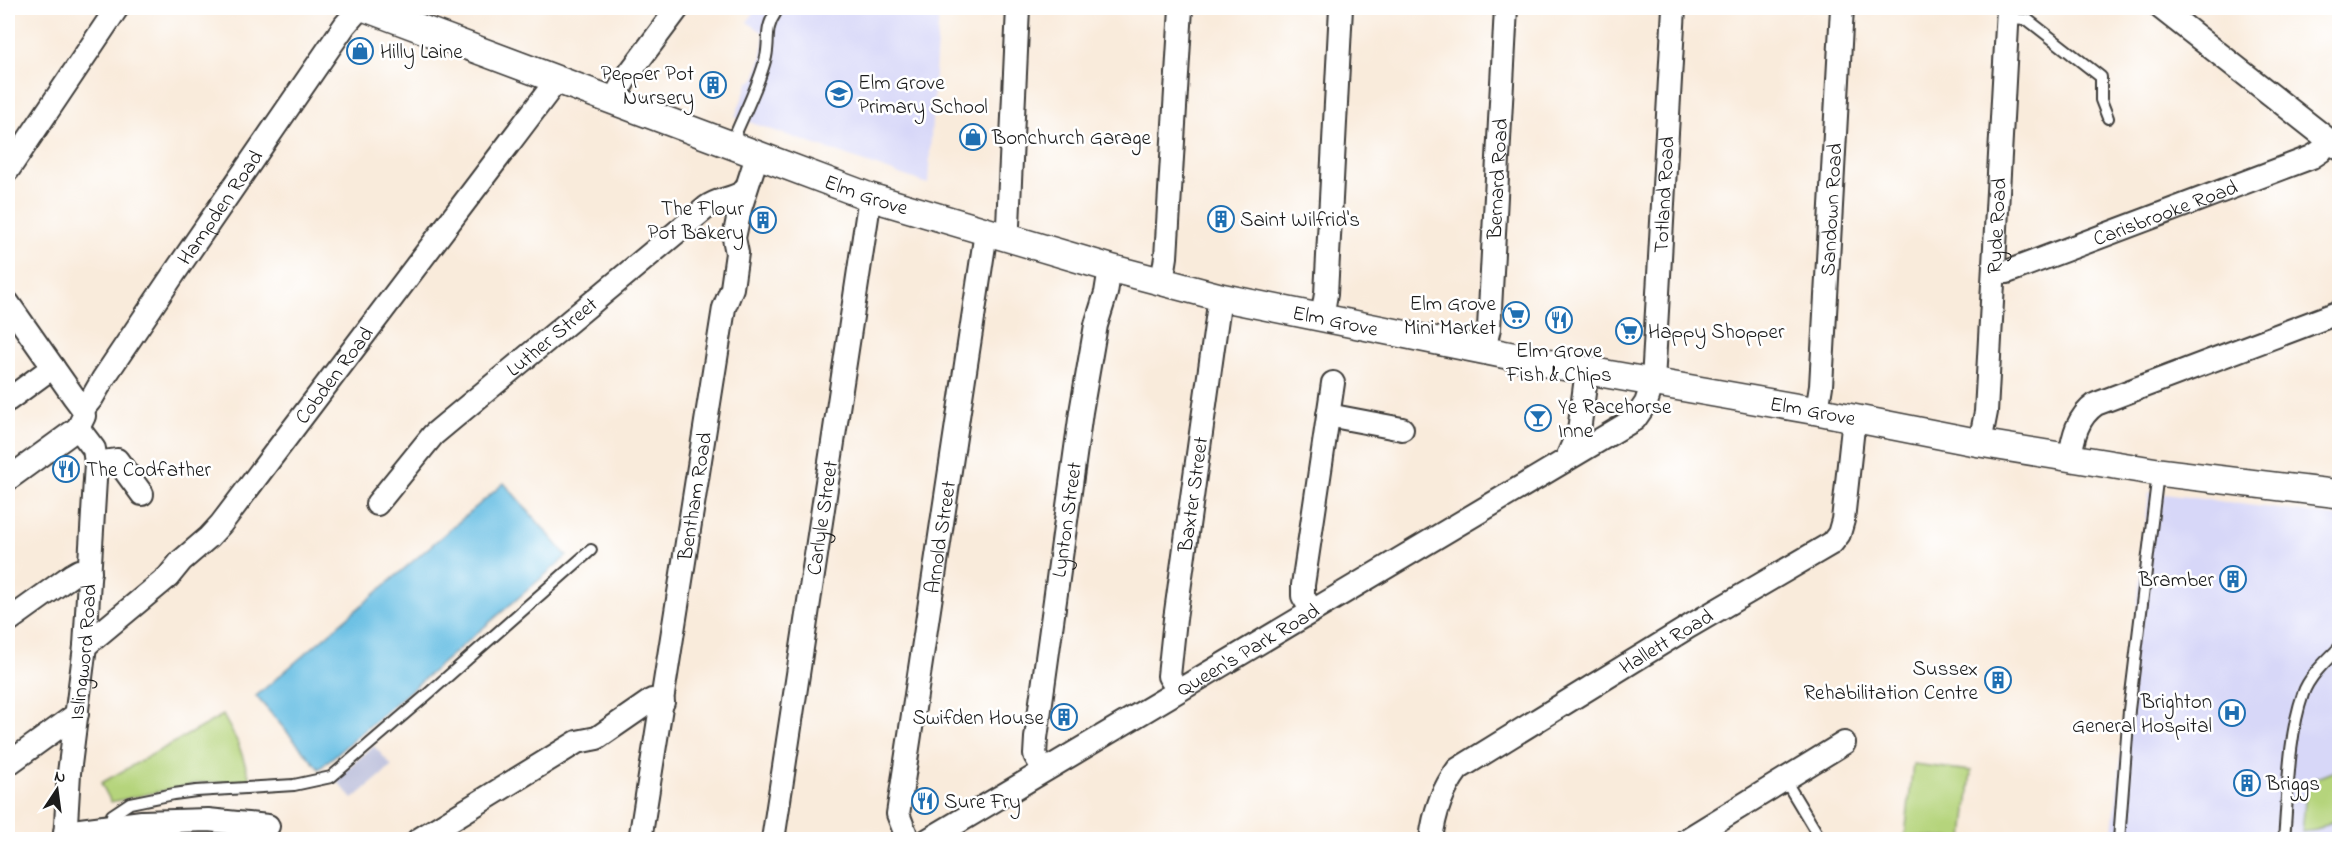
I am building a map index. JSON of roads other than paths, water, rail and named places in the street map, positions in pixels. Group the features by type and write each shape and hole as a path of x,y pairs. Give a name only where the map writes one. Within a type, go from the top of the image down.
{"street":[{"path":"8,170 117,8"},
{"name":"Hampden Road","path":"8,479 80,418 103,379 171,278 345,25 360,8"},
{"name":"Elm Grove","path":"366,8 870,197 1110,268 1220,297 1587,370 1980,443 2158,472 2340,494"},
{"path":"613,101 620,87 678,8"},
{"name":"Arnold Street","path":"908,840 898,814 995,235 1009,214 1018,8"},
{"path":"1162,282 1166,257 1181,8"},
{"path":"1322,318 1326,294 1341,8"},
{"name":"Bernard Road","path":"1484,350 1489,328 1506,8"},
{"name":"Totland Road","path":"1653,382 1674,8"},
{"name":"Sandown Road","path":"1817,411 1821,386 1842,8"},
{"path":"2161,8 2334,145"},
{"name":"Ryde Road","path":"1980,443 1986,412 2007,13"},
{"name":"Cobden Road","path":"85,646 168,577 181,561 221,524 556,80"},
{"name":"Carisbrooke Road","path":"1994,270 2007,272 2312,157 2334,145"},
{"name":"Bentham Road","path":"640,840 724,308 732,288 737,253 734,238 744,191 757,156"},
{"name":"Luther Street","path":"377,504 434,435 445,425 707,207 744,191"},
{"name":"Carlyle Street","path":"773,840 870,197"},
{"name":"Lynton Street","path":"1044,770 1035,755 1040,703 1081,412 1096,325 1106,293 1110,268"},
{"name":"Baxter Street","path":"1178,690 1170,676 1175,619 1220,297"},
{"name":"Islingword Road","path":"8,303 53,367 94,449 96,463 85,646 69,772 65,836"},
{"path":"2070,458 2080,420 2086,411 2096,404 2340,312"},
{"path":"8,400 53,367"},
{"path":"1566,460 1581,424 1581,404 1587,370"},
{"path":"1312,611 1304,596 1303,585 1333,382"},
{"name":"Queen's Park Road","path":"928,840 1635,419 1646,404 1653,382"},
{"path":"1328,415 1402,429"},
{"name":"Hallett Road","path":"1431,840 1439,802 1447,783 1458,769 1690,626 1832,543 1839,534 1843,520 1854,418"},
{"path":"96,463 117,460 142,494"},
{"path":"8,621 72,575 90,572"},
{"path":"418,840 577,742 597,738 652,700 663,702"},
{"path":"8,764 77,714"},
{"path":"1686,840 1844,743"},
{"path":"65,836 112,825 142,822 208,820 268,826"}],"lane":[{"path":"731,146 760,75 766,57 768,24 776,12"},
{"path":"2007,13 2028,20 2101,78 2101,100 2108,118"},
{"path":"2119,840 2129,710 2158,472"},
{"path":"112,825 112,815 130,803 196,790 294,785 331,777 591,550"},
{"path":"2284,840 2294,734 2303,692 2321,666 2340,647"},
{"path":"1785,780 1821,840"}],"water":[{"path":"504,483 567,556 319,769 256,696"}],"place":[{"name":"Hilly Laine","path":"360,51"},
{"name":"Pepper Pot Nursery","path":"713,85"},
{"name":"Elm Grove Primary School","path":"839,94"},
{"name":"Bonchurch Garage","path":"973,137"},
{"name":"Saint Wilfrid's","path":"1221,219"},
{"name":"The Flour Pot Bakery","path":"763,220"},
{"name":"Elm Grove Mini Market","path":"1516,315"},
{"name":"Elm Grove Fish & Chips","path":"1559,320"},
{"name":"Happy Shopper","path":"1629,331"},
{"name":"Ye Racehorse Inne","path":"1538,418"},
{"name":"The Codfather","path":"66,469"},
{"name":"Bramber","path":"2233,579"},
{"name":"Sussex Rehabilitation Centre","path":"1998,680"},
{"name":"Brighton General Hospital","path":"2232,713"},
{"name":"Swifden House","path":"1064,717"},
{"name":"Briggs","path":"2247,783"},
{"name":"Sure Fry","path":"925,801"}]}
